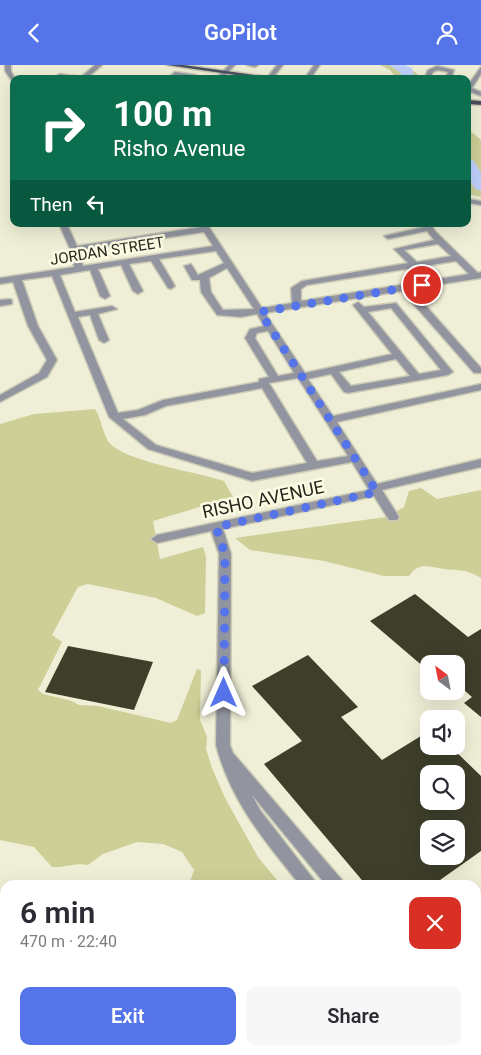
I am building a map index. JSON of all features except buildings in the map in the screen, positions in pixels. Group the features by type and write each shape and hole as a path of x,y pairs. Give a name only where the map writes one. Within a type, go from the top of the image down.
{"main road":[{"path":"170,65 251,75"}],"street":[{"path":"88,75 99,65"},
{"path":"222,75 232,65"},
{"path":"250,65 255,65"},
{"path":"271,75 280,65"},
{"path":"428,75 430,71 437,69 452,71 450,75"},
{"path":"471,84 481,69"},
{"path":"174,75 192,75"},
{"path":"478,103 481,94"},
{"path":"64,227 80,269"},
{"path":"74,249 154,237 199,227"},
{"path":"205,227 393,517"},
{"path":"388,235 424,227"},
{"path":"429,227 457,258 478,275"},
{"path":"154,237 159,246"},
{"path":"125,241 129,250"},
{"path":"414,265 398,249 440,241"},
{"path":"96,245 98,256"},
{"name":"JORDAN STREET","path":"0,281 218,248"},
{"path":"154,258 171,286"},
{"path":"298,306 296,288 305,283 457,258"},
{"path":"124,263 138,291"},
{"path":"188,266 195,278 204,277 228,264"},
{"path":"93,267 105,296"},
{"path":"55,273 114,417 152,447 252,477 355,459"},
{"path":"204,277 206,291 220,313 241,315 478,275"},
{"path":"0,399 43,375 52,360 33,326 17,279"},
{"path":"404,287 478,371"},
{"path":"352,297 417,378"},
{"path":"333,370 348,390 448,372 393,305 362,310"},
{"path":"72,315 112,309"},
{"path":"93,312 104,340"},
{"path":"270,328 253,331 250,338 270,382 314,466"},
{"path":"114,417 142,413 162,403 400,355"},
{"path":"329,420 481,387"},
{"name":"RISHO AVENUE","path":"157,539 376,490 481,463"},
{"path":"216,527 225,554 223,745 236,782 254,815 306,880"},
{"path":"226,755 332,880"}],"green space":[{"path":"380,65 409,68 419,75 394,75 390,70"},
{"path":"471,132 481,140 481,197 471,195"},
{"path":"95,409 108,441 116,448 144,460 224,481 233,497 153,521 160,559 203,547 206,557 205,613 197,616 156,598 88,584 78,587 52,635 62,642 38,690 43,694 72,701 79,705 98,706 171,723 177,720 197,669 201,670 200,720 207,737 206,749 212,768 225,798 258,857 277,880 191,880 194,870 182,852 163,844 137,842 103,854 88,865 52,867 34,847 0,840 0,424 34,414"},
{"path":"421,488 437,499 481,490 481,578 464,571 426,566 419,567 409,576 384,576 324,561 250,550 235,538 386,517 404,507 409,491"}],"waterway":[{"path":"395,65 407,71 408,75"},
{"path":"471,169 481,186"}],"route":[{"path":"224,693 225,554 223,542 216,527 377,492 260,312 422,285"}]}
